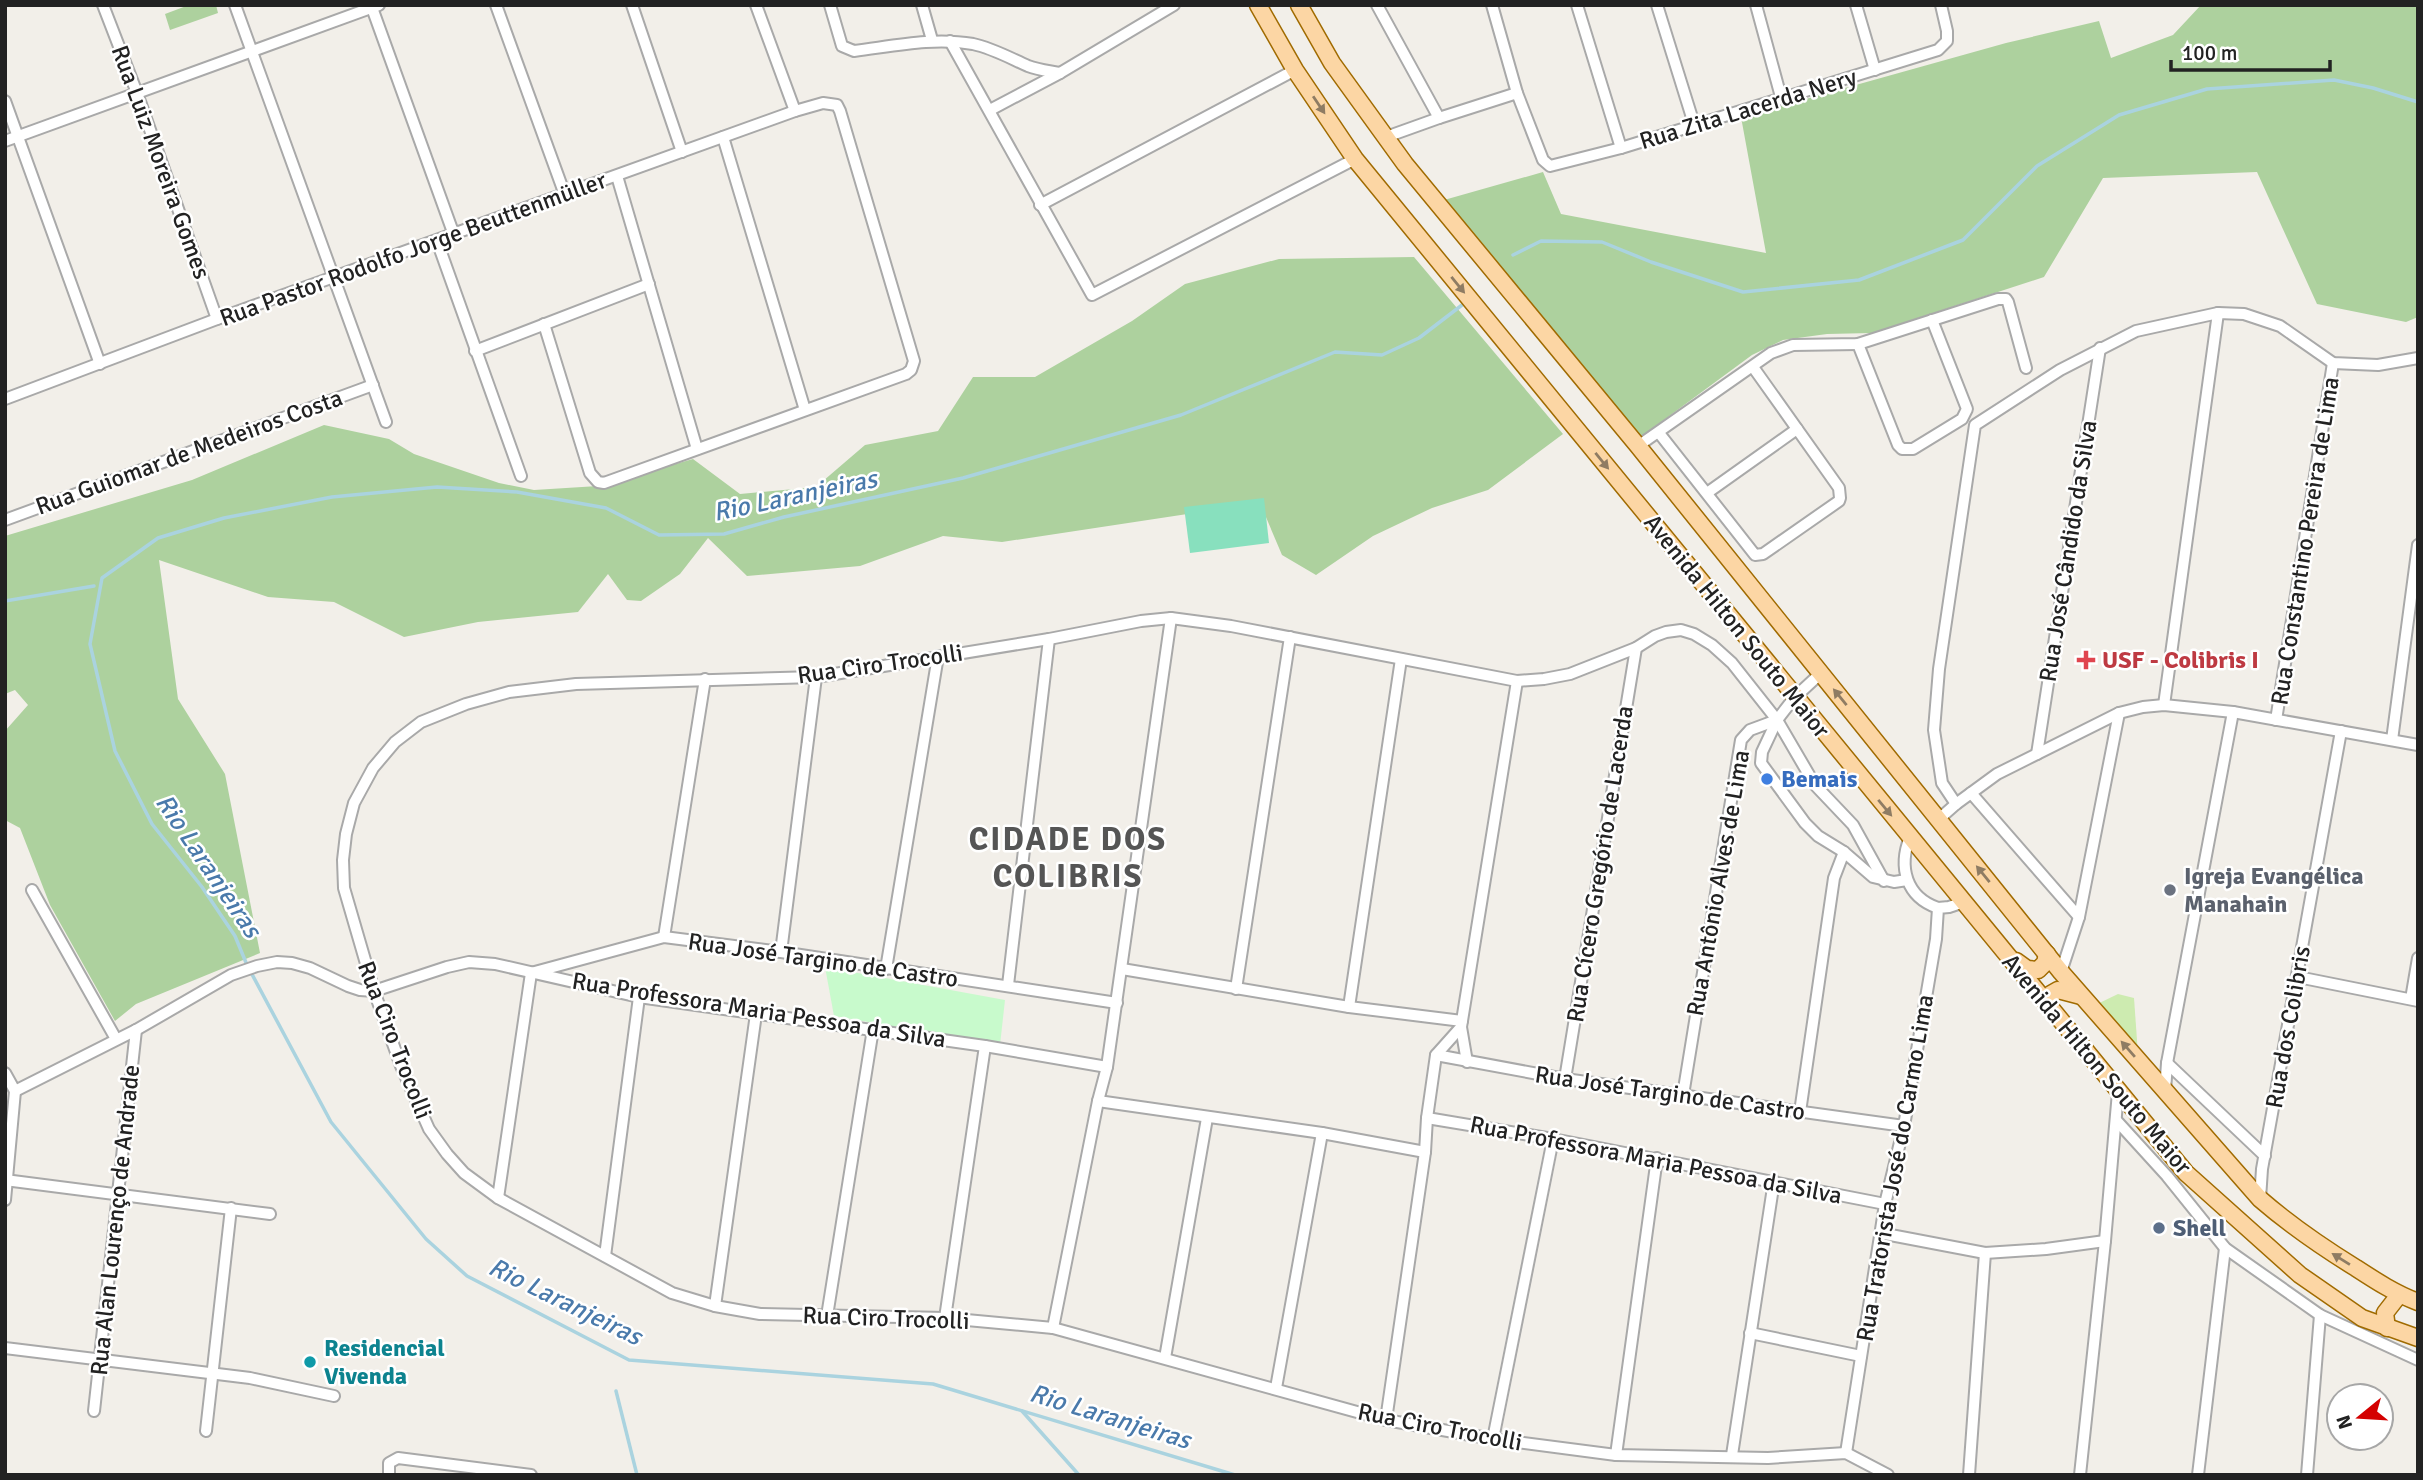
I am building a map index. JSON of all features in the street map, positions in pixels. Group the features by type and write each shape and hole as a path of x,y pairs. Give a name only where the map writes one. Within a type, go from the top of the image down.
{"main road":[{"name":"Avenida Hilton Souto Maior","path":"1258,5 1295,70 1355,159 1794,698 2186,1173 2310,1282 2362,1318 2418,1338"},
{"name":"Avenida Hilton Souto Maior","path":"1300,5 1332,63 1414,174 1638,446 2081,996 2260,1199 2316,1242 2399,1295 2418,1302"},
{"path":"2008,956 2033,971 2043,967 2047,954"},
{"path":"2045,1001 2058,990 2081,996"},
{"path":"2387,1328 2385,1313 2399,1295"}],"street":[{"name":"Rua Luiz Moreira Gomes","path":"103,5 218,319"},
{"path":"235,5 386,422"},
{"path":"496,5 565,195"},
{"path":"632,5 682,152"},
{"path":"756,5 795,111"},
{"path":"830,5 842,46 854,51 932,40 950,41 974,44 1031,67 1060,74"},
{"path":"922,5 932,40"},
{"path":"990,110 1060,74 1174,5"},
{"path":"1377,5 1439,118"},
{"path":"1386,137 1517,93 1492,5"},
{"path":"1577,5 1621,148"},
{"path":"1657,5 1694,124"},
{"path":"1756,5 1781,97"},
{"path":"1856,5 1875,69"},
{"name":"Rua Zita Lacerda Nery","path":"1517,93 1543,160 1550,166 1557,165 1621,148 1938,50 1947,41 1941,5"},
{"path":"5,141 187,77 374,6 454,235"},
{"path":"950,41 1092,295 1355,159"},
{"path":"1040,205 1295,70"},
{"path":"187,77 192,90"},
{"path":"5,101 100,364"},
{"name":"Rua Pastor Rodolfo Jorge Beuttenmüller","path":"5,399 218,319 822,103 837,105 840,111 914,361 911,370 906,374 805,410"},
{"path":"544,324 590,473 598,482 604,483 805,410 723,137"},
{"path":"617,176 697,449"},
{"path":"437,241 520,476"},
{"path":"475,351 649,284"},
{"path":"1638,446 1771,353 1793,345 1858,344 1998,299 2006,299 2026,368"},
{"path":"2164,705 2218,313"},
{"path":"1956,804 1942,783 1934,730 1939,669 1975,425 2060,370 2136,331 2218,313 2244,314 2280,326 2333,363 2378,365 2418,358"},
{"path":"1858,344 1898,445 1902,449 1913,449 1962,419 1967,409 1932,320"},
{"name":"Rua José Cândido da Silva","path":"2037,754 2100,348"},
{"name":"Rua Constantino Pereira de Lima","path":"2276,720 2333,363"},
{"path":"1658,433 1755,555 1759,555 1839,502 1839,488 1753,367"},
{"name":"Rua Guiomar de Medeiros Costa","path":"5,520 373,385"},
{"path":"1707,493 1797,429"},
{"path":"2392,740 2418,545"},
{"path":"1053,1328 1107,1067 1171,618"},
{"name":"Rua Ciro Trocolli","path":"1846,1453 1768,1458 1731,1455 1616,1455 1493,1439 1386,1420 1053,1328 945,1318 761,1314 715,1306 672,1293 498,1198 464,1172 447,1154 429,1129 401,1066 374,991 345,888 343,860 354,803 373,768 395,742 421,722 466,704 509,692 576,684 816,677 1171,618 1231,626 1517,681 1570,674 1636,648 1648,639 1666,632 1681,630 1693,634 1712,645 1732,663 1777,720 1815,785 1853,825 1884,881"},
{"path":"1236,989 1290,637"},
{"path":"1008,985 1049,639"},
{"name":"Rua Cícero Gregório de Lacerda","path":"1565,1079 1636,648"},
{"path":"886,969 939,656"},
{"path":"1349,1007 1401,659"},
{"name":"Rua Antônio Alves de Lima","path":"1683,1095 1741,740 1750,730 1777,720 1794,698 1821,673"},
{"path":"781,952 816,677"},
{"path":"664,937 705,679"},
{"path":"1466,1062 1461,1024 1517,681"},
{"path":"1939,819 1997,774 2119,713 2164,705 2233,712 2418,745"},
{"path":"2165,1091 2167,1063 2233,712"},
{"path":"2061,972 2079,917 2119,713"},
{"path":"1777,720 1760,758 1763,769 1811,829 1873,877 1894,882 1907,880"},
{"name":"Rua dos Colibris","path":"2260,1199 2264,1156 2341,731"},
{"path":"1971,793 2079,917"},
{"path":"1910,837 1905,849 1904,864 1907,880 1914,893 1924,903 1938,908 1964,902"},
{"path":"1800,1112 1834,878 1844,852"},
{"path":"32,890 116,1039"},
{"name":"Rua Tratorista José do Carmo Lima","path":"1846,1453 1885,1204 1904,1126 1936,939 1938,908"},
{"name":"Rua José Targino de Castro","path":"531,973 664,937 1117,1003"},
{"path":"2298,978 2414,1000 2418,958"},
{"path":"15,1091 136,1030 242,970 256,966 277,962 292,963 310,968 348,986 374,991"},
{"name":"Rua Professora Maria Pessoa da Silva","path":"374,991 468,962 495,964 639,997 985,1045 1107,1067"},
{"path":"1122,969 1461,1024"},
{"path":"498,1198 531,973"},
{"path":"605,1256 639,997"},
{"path":"715,1306 756,1014"},
{"path":"1386,1420 1425,1152 1436,1055 1461,1024"},
{"path":"827,1316 873,1029"},
{"name":"Rua Alan Lourenço de Andrade","path":"94,1411 136,1030"},
{"path":"945,1318 985,1045"},
{"name":"Rua José Targino de Castro","path":"1436,1055 1565,1079 1904,1126"},
{"path":"2167,1063 2264,1156"},
{"path":"5,1073 15,1091 5,1200"},
{"path":"2080,1475 2118,1092"},
{"path":"1098,1101 1322,1133 1425,1152"},
{"path":"1165,1359 1207,1118"},
{"name":"Rua Professora Maria Pessoa da Silva","path":"1427,1118 1657,1158 1885,1204"},
{"name":"Avenida Hilton Souto Maior","path":"2116,1120 2167,1176 2225,1248 2320,1315 2418,1360"},
{"path":"1276,1388 1322,1133"},
{"path":"1493,1439 1553,1139"},
{"path":"1616,1455 1657,1158"},
{"path":"6,1180 270,1214"},
{"path":"1731,1455 1774,1181"},
{"path":"206,1431 232,1208"},
{"path":"1880,1233 1985,1253 2105,1241"},
{"path":"2198,1475 2225,1248"},
{"path":"1969,1475 1985,1253"},
{"path":"2307,1475 2320,1315"},
{"path":"1750,1333 1861,1356"},
{"path":"5,1348 250,1378 334,1396"},
{"path":"1846,1453 1888,1475"},
{"path":"389,1470 391,1460 398,1458 503,1474 531,1475"}],"green space":[{"path":"189,5 216,5 218,13 170,30 165,14"},
{"path":"2201,5 2418,5 2418,317 2406,322 2317,304 2257,172 2103,178 2044,277 1872,333 1827,334 1783,340 1752,355 1638,439 1437,202 1543,172 1561,214 1766,253 1741,117 2006,43 2099,21 2111,58 2173,35"},
{"path":"1414,257 1563,434 1488,490 1432,508 1373,536 1316,575 1282,555 1260,503 1002,542 943,536 860,566 747,576 708,538 680,574 641,601 627,600 608,574 578,612 478,622 404,637 334,602 268,597 159,560 178,699 225,774 260,953 136,1004 115,1021 50,905 20,828 5,820 5,731 28,705 15,690 5,694 5,536 192,480 324,425 389,439 414,454 499,483 534,490 598,486 693,459 740,494 816,487 865,445 938,431 973,377 1035,377 1132,321 1185,284 1279,259"},
{"path":"1264,498 1269,543 1190,553 1184,507"},
{"path":"825,967 1005,1000 1000,1045 834,1016"},
{"path":"2118,994 2134,998 2139,1068 2091,1007"}],"waterway":[{"name":"Rio Laranjeiras","path":"1513,255 1541,241 1602,242 1651,262 1743,292 1859,280 1963,240 2037,166 2119,115 2207,89 2334,80 2373,88 2418,102"},
{"name":"Rio Laranjeiras","path":"1235,1475 933,1384 629,1360 467,1276 426,1239 331,1122 247,965 235,936 202,887 152,824 115,751 90,644 102,578 158,538 224,518 332,497 437,487 517,492 606,508 659,535 724,534 784,517 963,478 1181,415 1335,352 1382,355 1419,338 1462,305"},
{"path":"5,601 94,586"},
{"path":"616,1391 637,1475"},
{"path":"1022,1411 1079,1475"}],"place":[{"name":"USF - Colibris I","path":"2086,660"},
{"name":"Bemais","path":"1767,779"},
{"name":"Igreja Evangélica Manahain","path":"2170,890"},
{"name":"Shell","path":"2159,1228"},
{"name":"Residencial Vivenda","path":"310,1362"}],"district":[{"name":"CIDADE DOS COLIBRIS","path":"1068,858"}]}
